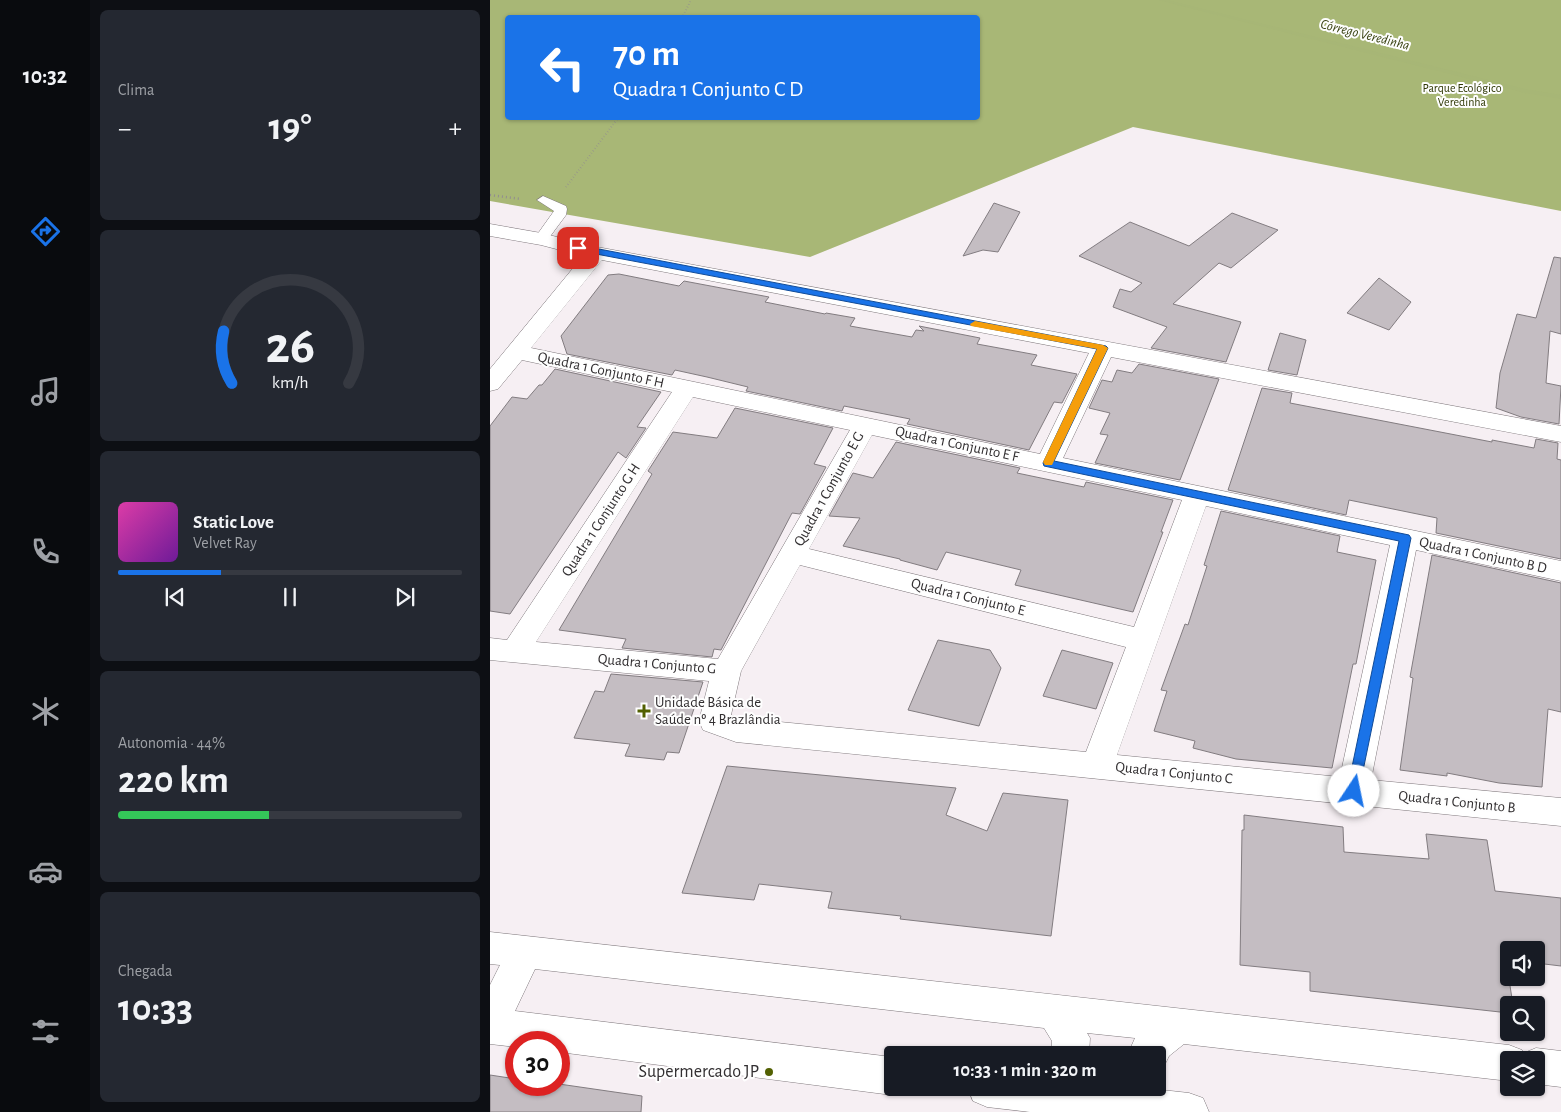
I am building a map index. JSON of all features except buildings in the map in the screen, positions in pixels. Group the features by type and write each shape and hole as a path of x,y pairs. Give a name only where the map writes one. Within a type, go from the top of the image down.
{"street":[{"path":"490,230 540,238 597,253 1561,434"},
{"path":"490,384 597,253"},
{"path":"1048,463 1103,348"},
{"name":"Quadra 1 Conjunto F H","path":"515,352 865,425"},
{"name":"Quadra 1 Conjunto G H","path":"503,650 687,388"},
{"name":"Quadra 1 Conjunto E F","path":"865,425 1197,495"},
{"name":"Quadra 1 Conjunto E G","path":"792,554 865,425"},
{"name":"Quadra 1 Conjunto B D","path":"1197,495 1561,571"},
{"name":"Quadra 1 Conjunto C","path":"1197,495 1097,765 1354,791"},
{"path":"1354,791 1405,538"},
{"name":"Quadra 1 Conjunto G","path":"503,650 726,671 792,554"},
{"name":"Quadra 1 Conjunto E","path":"792,554 1143,640"},
{"path":"726,671 714,721 736,730 1097,765"},
{"name":"Quadra 1 Conjunto B","path":"1354,791 1561,812"},
{"path":"490,948 1500,1062"},
{"path":"525,952 490,1024 884,1075"},
{"path":"1054,1012 1071,1038 1071,1046"},
{"path":"1153,1046 1178,1026"},
{"path":"1545,1067 1561,1069"},
{"path":"1096,1096 1169,1103"}],"lane":[{"path":"540,238 559,215 561,209 543,200"}],"path":[{"path":"684,15 691,0"},
{"path":"490,195 543,200 560,193 569,184 617,120"}],"green space":[{"name":"Parque Ecológico Veredinha","path":"490,0 1561,0 1561,211 1133,127 810,257 490,201"}],"waterway":[{"name":"Córrego Veredinha","path":"1161,0 1525,91 1561,97"}],"slow traffic":[{"path":"975,324 1103,348 1048,462"}],"place":[{"name":"Unidade Básica de Saúde nº 4 Brazlândia","path":"644,711"},
{"name":"Supermercado JP","path":"769,1072"}],"route":[{"path":"578,248 1103,348 1048,463 1405,538 1354,791"}]}
